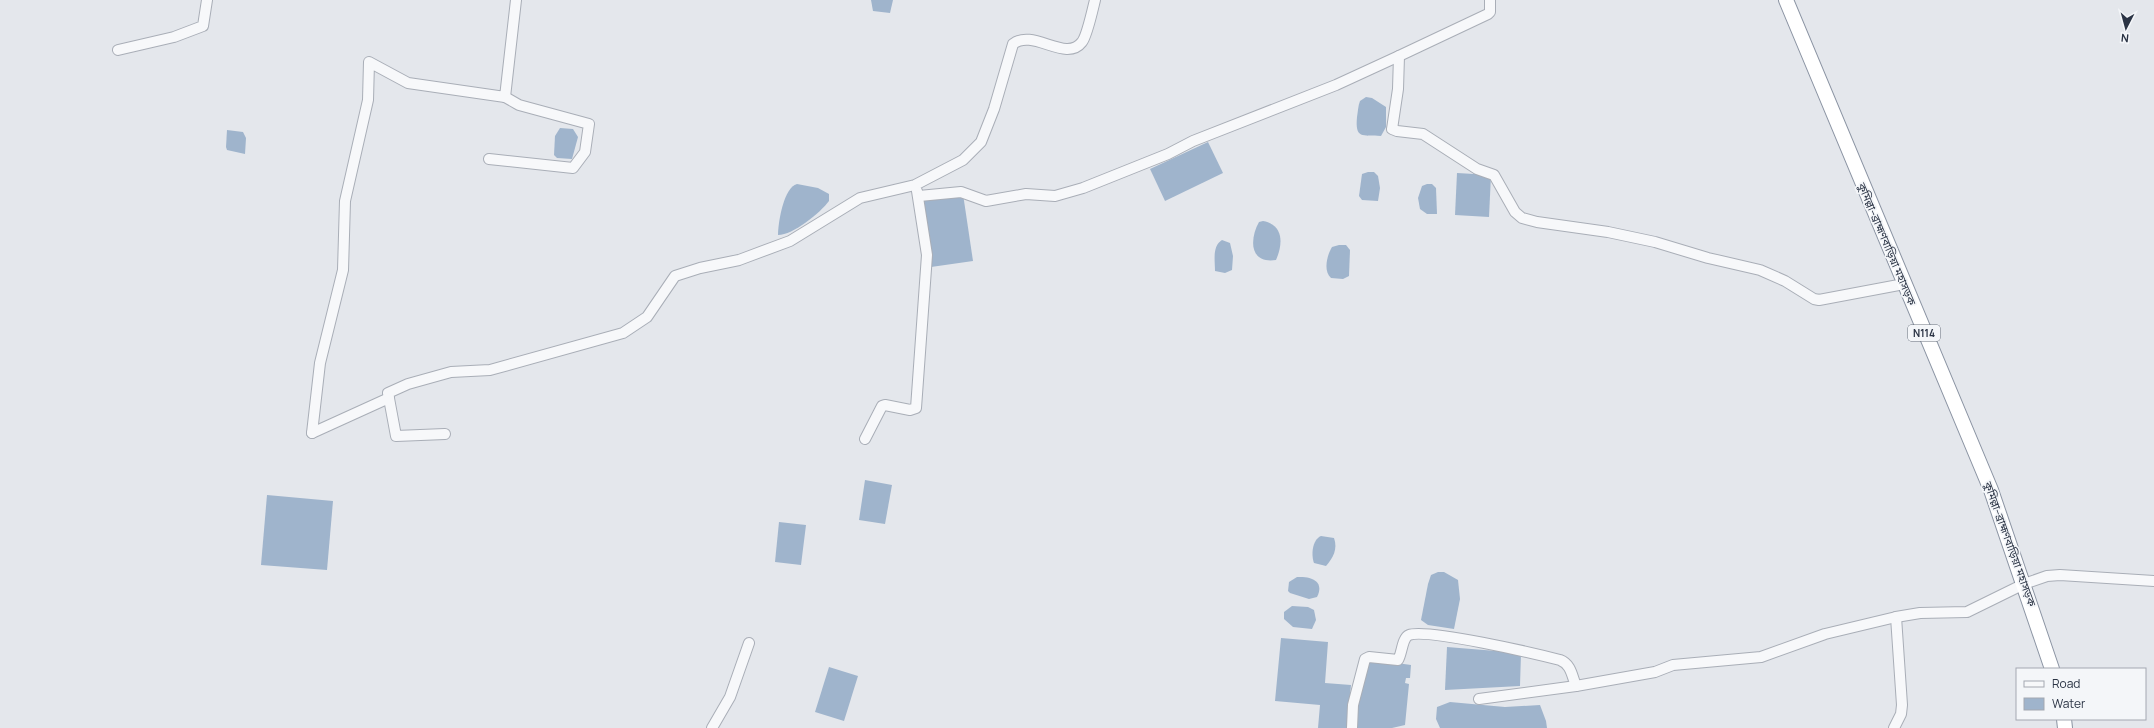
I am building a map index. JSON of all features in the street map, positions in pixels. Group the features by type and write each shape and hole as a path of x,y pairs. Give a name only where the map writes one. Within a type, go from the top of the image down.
{"highway":[{"name":"কুমিল্লা–ব্রাহ্মণবাড়িয়া মহাসড়ক","path":"1786,0 1991,490 2052,668"}],"street":[{"path":"118,50 174,37 203,26 207,0"},
{"path":"505,97 516,0"},
{"path":"445,434 396,436 388,393 408,384 451,372 490,370 623,333 647,317 675,276 700,268 739,260 790,241 860,198 915,185 963,160 981,142 994,109 1013,44 1019,39 1028,39 1065,49 1074,48 1082,42 1095,0"},
{"path":"919,196 961,192 986,201 1026,194 1055,196 1083,188 1168,154 1192,140 1336,85 1399,56 1488,14 1490,12 1490,0"},
{"path":"1399,56 1398,89 1392,128 1397,131 1422,134 1433,139 1478,169 1494,175 1515,212 1522,218 1537,222 1608,232 1655,242 1708,258 1760,270 1785,281 1819,300 1904,284"},
{"path":"389,398 312,433 320,363 343,270 345,201 368,100 369,62 408,83 505,97 519,105 589,124 585,152 574,168 489,159"},
{"path":"865,439 882,406 885,405 910,410 916,408 927,255 919,196 915,185"},
{"path":"1479,699 1576,686 1655,672 1673,665 1761,657 1825,634 1896,617 1920,613 1967,612 2024,584 2047,576 2060,575 2154,581"},
{"path":"1894,728 1901,714 1902,705 1896,617"},
{"path":"1352,728 1353,705 1365,658 1398,660 1406,638 1410,635 1439,636 1560,660 1566,662 1569,666 1576,686"},
{"path":"712,728 730,697 749,643"}],"water":[{"path":"871,0 893,0 890,13 873,11"},
{"path":"1366,97 1372,98 1386,107 1386,127 1381,136 1361,134 1357,129 1359,103"},
{"path":"560,128 573,129 578,137 572,159 557,158 554,155 555,136"},
{"path":"227,130 243,132 246,138 245,154 227,150"},
{"path":"1208,142 1223,173 1165,201 1150,169"},
{"path":"1374,172 1378,176 1380,188 1378,201 1362,200 1359,196 1362,174"},
{"path":"1457,173 1491,175 1489,217 1455,215"},
{"path":"797,184 818,188 829,194 829,201 806,222 791,231 778,235 779,222 785,198 792,187"},
{"path":"1432,184 1436,188 1437,214 1427,214 1420,209 1418,198 1422,186"},
{"path":"963,194 973,261 931,267 921,200"},
{"path":"1263,221 1270,223 1275,227 1280,236 1280,248 1276,260 1261,258 1254,249 1253,243 1256,229 1259,222"},
{"path":"1222,240 1230,243 1233,256 1232,270 1225,273 1215,271 1215,250"},
{"path":"1346,245 1350,250 1349,276 1343,279 1331,278 1326,267 1327,258 1332,247"},
{"path":"865,480 892,485 885,524 859,520"},
{"path":"267,495 333,501 327,570 261,565"},
{"path":"779,522 806,525 801,565 775,562"},
{"path":"1321,536 1334,538 1335,542 1334,553 1326,566 1314,563 1313,560 1314,544"},
{"path":"1438,572 1444,572 1458,580 1460,599 1454,629 1428,625 1421,620 1431,575"},
{"path":"1297,577 1307,577 1318,583 1319,592 1317,597 1309,599 1288,591 1289,582"},
{"path":"1292,606 1308,607 1314,610 1316,620 1312,629 1293,627 1284,619 1284,612"},
{"path":"1281,638 1328,642 1325,683 1351,685 1347,728 1318,728 1320,705 1275,701"},
{"path":"1447,647 1521,653 1520,686 1445,690"},
{"path":"1368,659 1411,665 1410,678 1406,678 1405,683 1409,684 1405,725 1392,728 1354,728 1355,707"},
{"path":"829,667 858,676 844,721 815,712"},
{"path":"1450,702 1505,707 1540,705 1547,728 1440,728 1436,719 1437,707"}]}
